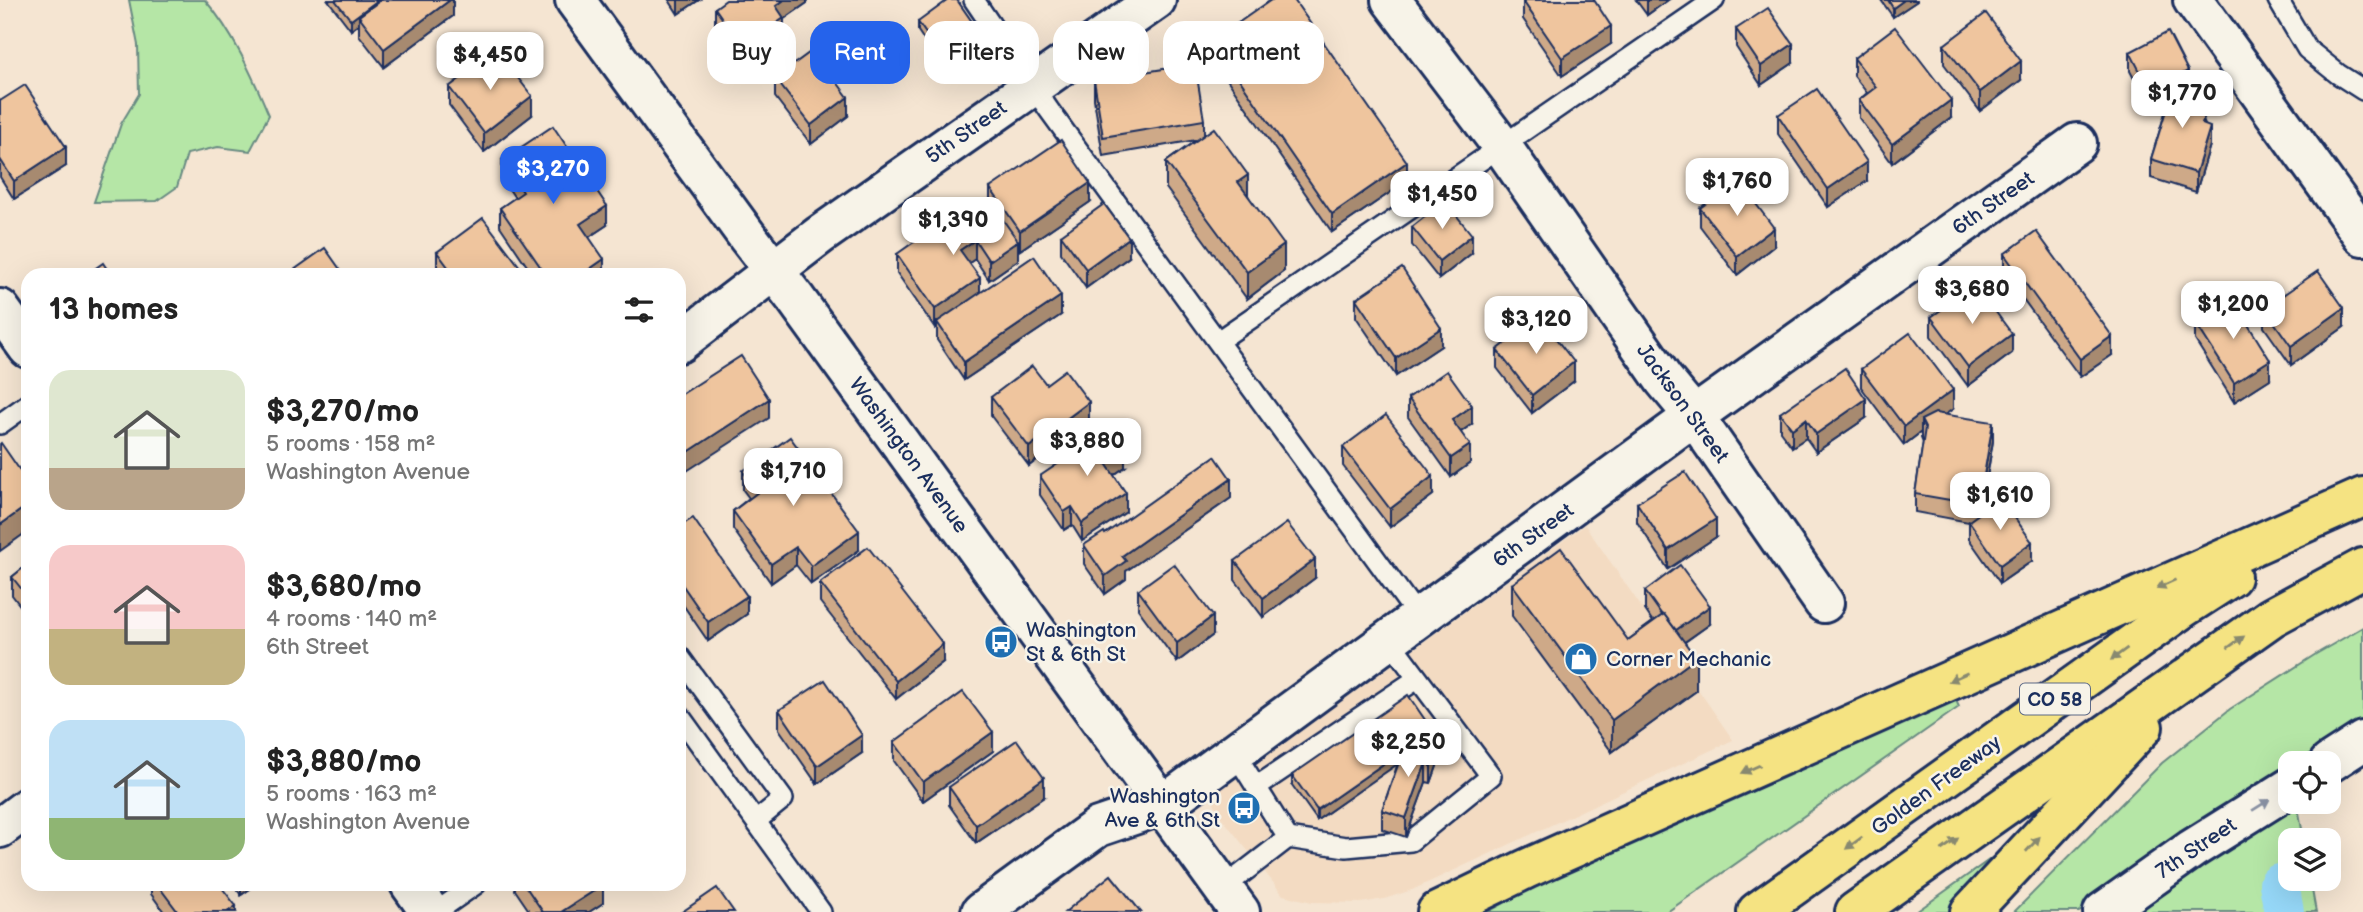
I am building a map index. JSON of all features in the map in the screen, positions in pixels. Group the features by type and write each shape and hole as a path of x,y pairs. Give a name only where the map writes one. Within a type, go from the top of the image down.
{"highway":[{"path":"1437,912 1526,869 2363,499"},
{"name":"Golden Freeway","path":"1757,912 2183,608 2295,537 2363,499"},
{"name":"CO 58","path":"1855,912 2272,617 2363,568"},
{"path":"1970,912 2199,667"}],"street":[{"name":"Washington Avenue","path":"575,0 1231,900"},
{"name":"5th Street","path":"686,338 737,301 773,270 1156,0"},
{"name":"Jackson Street","path":"1391,0 1501,145 1664,380 1694,416 1824,603"},
{"path":"2193,0 2363,236"},
{"name":"6th Street","path":"981,912 1098,827 1163,805 1694,416 2077,143"},
{"path":"0,309 21,338"},
{"path":"2341,755 2363,741"},
{"name":"7th Street","path":"2103,912 2192,849 2278,795"},
{"path":"0,828 21,812"},
{"path":"415,891 430,912"}],"lane":[{"path":"974,0 1032,86 1419,618"},
{"path":"1218,341 1714,0"},
{"path":"2278,0 2307,49 2338,75 2363,90"},
{"path":"0,424 21,409"},
{"path":"1235,753 1288,838 1346,847 1410,841 1490,776 1389,640"},
{"path":"686,666 783,799 756,821"},
{"path":"1256,787 1418,678"},
{"path":"686,725 821,912"},
{"path":"1231,900 1288,838"},
{"path":"436,912 466,891"}],"shaded area":[{"path":"1585,525 1733,740 1412,890 1361,903 1312,902 1283,895 1218,813 1214,802 1216,792"}],"green space":[{"path":"129,0 205,0 233,40 269,115 250,151 218,147 187,154 177,187 157,201 94,202 121,124 139,94 138,45"},
{"path":"2363,627 2363,722 2316,751 2278,751 2278,775 2158,850 2079,912 2014,912 2162,763 2230,709"},
{"path":"1955,698 1959,707 1667,912 1488,912 1553,876"},
{"path":"2278,814 2299,814 2302,828 2278,828 2278,891 2312,891 2316,912 2136,912 2184,875"},
{"path":"2003,850 2006,855 1951,912 1916,912"}],"building":[{"path":"335,0 378,0 351,20"},
{"path":"381,0 450,0 384,49 359,16"},
{"path":"726,0 784,0 776,6 784,18 780,21 724,21 715,8"},
{"path":"948,0 957,0 972,21 924,21 924,31 918,22"},
{"path":"1271,0 1294,0 1309,21 1241,21"},
{"path":"1524,0 1594,0 1611,26 1562,58"},
{"path":"1888,0 1904,0 1893,8"},
{"path":"1768,8 1793,44 1761,66 1736,29"},
{"path":"1986,13 2021,61 1980,92 1944,45"},
{"path":"1895,27 1951,100 1892,144 1859,100 1876,87 1854,58"},
{"path":"2168,32 2188,71 2150,91 2130,52"},
{"path":"1324,43 1407,162 1332,214 1243,84 1324,84"},
{"path":"497,51 532,96 484,133 449,87"},
{"path":"810,52 810,84 838,84 848,97 811,125 780,84 796,84 796,63"},
{"path":"1163,69 1163,84 1198,84 1204,120 1103,137 1095,84 1149,84 1149,71"},
{"path":"2176,78 2189,82 2205,115 2202,124 2210,127 2196,173 2151,159"},
{"path":"25,85 66,147 14,181 0,159 0,101"},
{"path":"1817,89 1867,162 1828,189 1778,115"},
{"path":"553,126 607,206 580,224 604,259 591,268 541,268 500,208 523,192 502,160"},
{"path":"1214,128 1248,175 1238,182 1284,245 1247,272 1166,162"},
{"path":"1061,140 1090,183 1020,231 990,188"},
{"path":"1738,180 1774,228 1737,256 1700,208"},
{"path":"1445,201 1472,235 1439,261 1412,227"},
{"path":"1104,204 1129,238 1086,269 1061,235"},
{"path":"996,210 1018,241 989,261 975,240 960,250 980,278 935,309 897,254 941,223 953,240"},
{"path":"483,218 521,268 449,268 437,252"},
{"path":"2036,231 2112,336 2080,359 2004,254"},
{"path":"325,248 339,268 297,268"},
{"path":"1034,256 1061,296 964,362 937,322"},
{"path":"1402,268 1441,328 1396,358 1356,299"},
{"path":"2318,271 2344,308 2291,346 2264,308"},
{"path":"1976,285 2012,334 1968,367 1931,317"},
{"path":"2232,299 2270,360 2234,383 2195,322"},
{"path":"1539,317 1574,362 1532,395 1497,350"},
{"path":"1910,333 1953,390 1904,426 1861,369"},
{"path":"741,356 769,399 686,453 686,391"},
{"path":"1032,366 1046,384 1065,370 1089,402 1029,447 991,397"},
{"path":"1845,368 1866,399 1816,434 1806,419 1792,429 1780,413"},
{"path":"1447,371 1472,406 1452,420 1470,445 1451,458 1408,398"},
{"path":"1935,413 1993,422 1979,505 1915,494 1925,428 1921,420"},
{"path":"1386,415 1433,476 1390,509 1343,447"},
{"path":"1111,428 1125,449 1105,462 1126,493 1082,523 1072,507 1064,512 1040,476"},
{"path":"790,437 859,531 811,566 796,547 771,564 733,511 758,492 743,471"},
{"path":"0,444 21,472 21,510 0,525"},
{"path":"1215,456 1231,479 1122,556 1126,561 1105,576 1084,545 1104,532 1105,534"},
{"path":"1685,472 1716,519 1668,550 1637,503"},
{"path":"2001,498 2032,542 2000,565 1969,521"},
{"path":"693,518 747,596 708,622 686,590 686,522"},
{"path":"1287,523 1315,559 1263,598 1235,561"},
{"path":"868,547 943,644 896,681 820,583"},
{"path":"1561,548 1628,640 1664,614 1696,658 1612,720 1512,584"},
{"path":"1174,564 1213,616 1177,643 1138,590"},
{"path":"1680,565 1710,606 1676,630 1645,591"},
{"path":"21,570 21,588 12,577"},
{"path":"825,680 862,735 817,766 779,710"},
{"path":"963,692 993,732 923,782 894,742"},
{"path":"1408,695 1432,730 1317,810 1292,775"},
{"path":"1017,740 1044,778 976,825 949,787"},
{"path":"1418,741 1437,748 1431,764 1426,763 1406,818 1382,810 1403,751 1413,755"},
{"path":"1111,875 1141,912 1065,912"},
{"path":"717,888 734,912 682,912"},
{"path":"162,891 224,891 236,906 227,912 178,912"},
{"path":"529,891 594,891 561,912 543,912"}],"waterway":[{"path":"2280,891 2284,912"}],"place":[{"name":"Washington St & 6th St","path":"1001,642"},
{"name":"Corner Mechanic","path":"1581,659"},
{"name":"Washington Ave & 6th St","path":"1244,808"}]}
